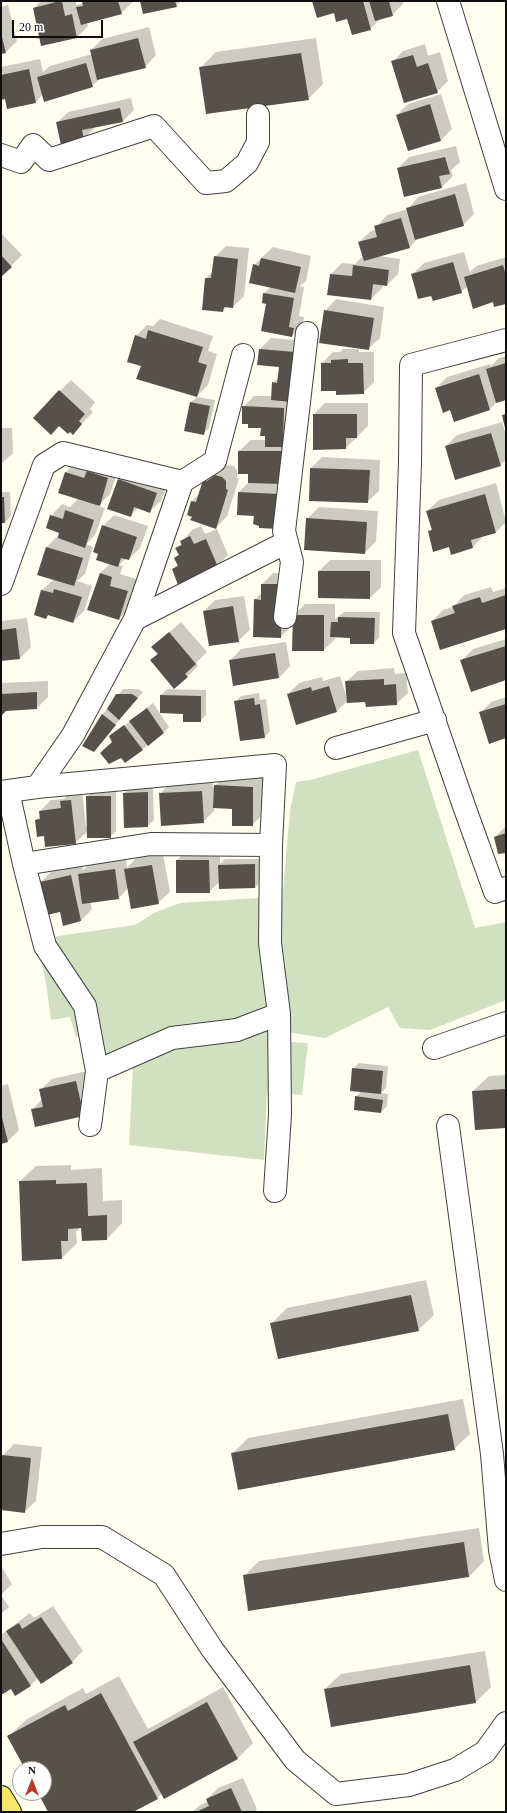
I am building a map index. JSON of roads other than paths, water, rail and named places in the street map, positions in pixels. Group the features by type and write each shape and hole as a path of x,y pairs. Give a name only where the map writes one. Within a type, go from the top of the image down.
{"main road":[{"path":"1,1797 10,1812"}],"street":[{"path":"448,1 506,189"},
{"path":"1,155 21,162 33,145 49,160 154,126 206,183 226,181 247,163 258,142 258,115"},
{"path":"285,617 292,562 284,531 307,333"},
{"path":"506,340 411,365 410,463 404,633 495,892 506,888"},
{"path":"37,786 73,735 135,619 182,482 215,461 243,355"},
{"path":"1,584 44,465 63,453 182,482"},
{"path":"135,619 287,542"},
{"path":"336,748 435,720"},
{"path":"90,1125 97,1071 85,1006 45,946 5,792 37,786 274,765 271,845 270,943 279,1014 280,1115 274,1191"},
{"path":"24,864 150,844 271,845"},
{"path":"97,1071 172,1038 237,1030 279,1014"},
{"path":"434,1048 506,1024"},
{"path":"448,1126 492,1454 500,1550 506,1580"},
{"path":"1,1544 42,1537 102,1537 164,1576 212,1648 295,1760 336,1794 409,1785 455,1770 485,1752 506,1723"}]}
